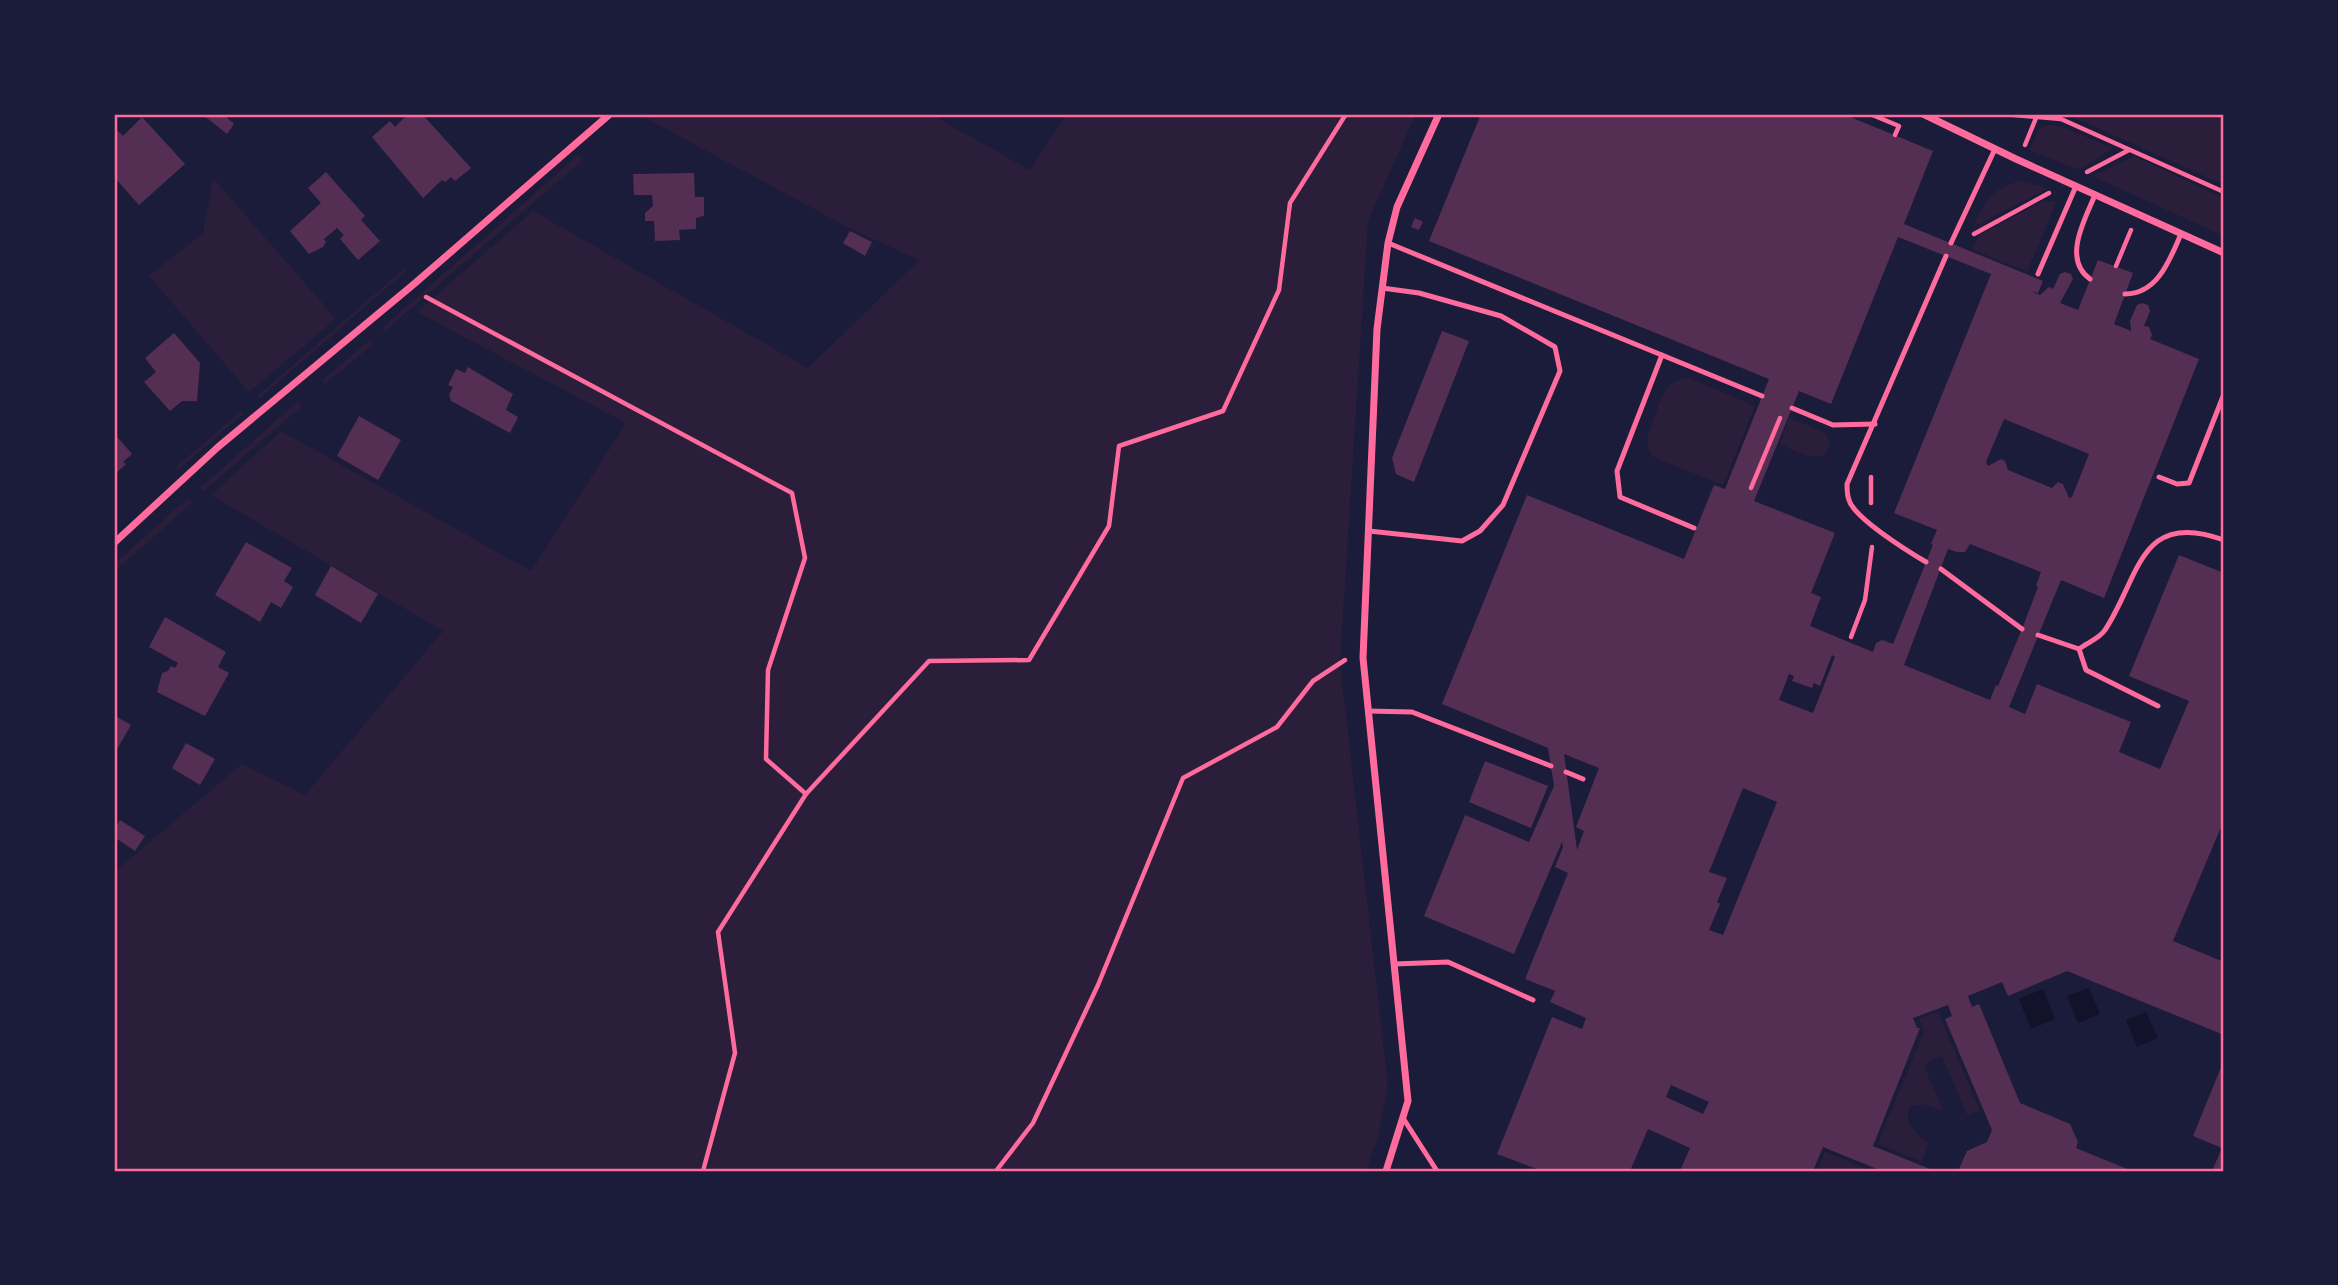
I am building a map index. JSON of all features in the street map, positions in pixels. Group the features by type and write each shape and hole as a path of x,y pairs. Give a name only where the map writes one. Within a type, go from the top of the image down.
{"street":[{"path":"114,543 218,447 414,284 610,114"},
{"path":"1386,1171 1408,1101 1363,658 1377,329 1388,243 1397,207 1439,114"},
{"path":"1923,114 2224,253"}],"lane":[{"path":"1951,243 1995,149"},
{"path":"2038,274 2076,186"},
{"path":"2091,279 2085,275 2079,264 2077,243 2095,195"},
{"path":"2125,294 2134,294 2147,288 2162,273 2180,234"},
{"path":"1388,243 1762,396"},
{"path":"1926,562 1904,550 1860,516 1849,502 1847,484 1946,256"},
{"path":"1369,531 1462,541 1479,531 1503,505 1560,371 1555,347 1501,316 1419,293 1382,288"},
{"path":"1662,355 1617,471 1620,497 1694,528"},
{"path":"2159,477 2177,484 2189,483 2224,394"},
{"path":"1792,408 1833,425 1875,424"},
{"path":"2079,649 2104,632 2145,552 2160,539 2182,531 2211,535 2224,540"},
{"path":"1941,569 2022,629"},
{"path":"2038,635 2079,649"},
{"path":"2079,649 2086,670 2158,706"},
{"path":"1368,711 1412,712 1551,766"},
{"path":"1566,772 1583,779"},
{"path":"1394,964 1448,962 1533,1000"},
{"path":"1403,1117 1437,1171"}],"path":[{"path":"703,1171 734,1053 718,932 806,794 929,661 1030,660 1109,526 1119,446 1223,411 1279,290 1290,203 1346,114"},
{"path":"1870,114 1899,126 1895,135"},
{"path":"2003,114 2061,119 2224,192"},
{"path":"2024,146 2036,118"},
{"path":"2082,175 2130,150"},
{"path":"1971,242 1974,234 2053,191"},
{"path":"2116,267 2131,230"},
{"path":"414,284 428,299 792,493 805,558 768,670 766,760 806,794"},
{"path":"1751,488 1781,417"},
{"path":"1851,637 1865,600 1871,563 1871,471"},
{"path":"996,1171 1032,1124 1045,1098 1098,985 1183,778 1277,727 1312,681 1345,660 1346,647"}],"shaded area":[{"path":"930,114 1030,170 1066,114 1416,114 1368,221 1340,663 1388,1085 1378,1137 1366,1171 114,1171 114,872 242,764 305,795 443,631 211,495 281,431 531,571 626,423 417,312 533,211 808,368 919,260 851,229 642,116"},
{"path":"2067,114 2224,114 2224,185"},
{"path":"2052,125 2113,148 2080,170 2029,150 2040,128"},
{"path":"578,155 583,160 384,332 382,328"},
{"path":"2134,156 2224,198 2224,236 2092,176"},
{"path":"213,178 336,319 249,392 149,276 203,233"},
{"path":"2019,181 2049,188 1973,227 1981,210 1995,193"},
{"path":"2043,201 2056,202 2027,272 1972,249 1978,236"},
{"path":"405,268 407,270 259,399 256,397"},
{"path":"370,340 373,344 325,384 322,380"},
{"path":"1690,378 1755,406 1723,485 1655,458 1649,451 1647,437 1661,399 1669,385"},
{"path":"298,401 302,406 203,492 200,488"},
{"path":"241,411 243,414 178,470 176,467"},
{"path":"1789,418 1824,432 1830,441 1826,454 1809,456 1780,444"},
{"path":"188,498 192,503 114,572 114,564"},
{"path":"2089,988 2100,1014 2078,1023 2067,996"},
{"path":"2043,989 2055,1019 2031,1029 2019,999"},
{"path":"1938,1012 1980,1111 1967,1115 1942,1056 1929,1061 1925,1069 1944,1111 1922,1104 1910,1107 1909,1123 1928,1143 1922,1162 1878,1144 1924,1031 1919,1019"},
{"path":"2146,1012 2158,1038 2137,1047 2126,1020"},
{"path":"1825,1152 1871,1171 1817,1171"}],"building":[{"path":"202,114 226,114 234,124 227,134"},
{"path":"408,114 422,114 471,168 455,181 451,177 445,182 442,180 423,198 372,137 390,121 395,127"},
{"path":"1481,114 1843,114 1933,151 1904,224 2043,281 2038,293 2030,291 2040,295 2049,287 2053,289 2060,274 2071,274 2073,279 2060,303 2078,310 2098,260 2133,273 2114,324 2131,331 2130,321 2137,305 2148,305 2150,311 2144,326 2149,327 2152,335 2150,339 2199,359 2104,598 2061,580 2009,707 2025,714 2037,684 2131,722 2119,752 2160,769 2189,701 2129,676 2179,555 2224,573 2224,820 2173,941 2224,962 2224,1035 2067,971 2008,996 2002,982 1968,996 1972,1007 1979,1004 2020,1103 2070,1124 2078,1142 2076,1148 2132,1171 1958,1171 1967,1151 1987,1142 1992,1130 1945,1019 1952,1016 1948,1005 1913,1018 1917,1028 1920,1028 1873,1146 1935,1171 1882,1171 1823,1147 1813,1171 1680,1171 1690,1148 1648,1129 1630,1171 1542,1171 1497,1154 1552,1017 1582,1029 1586,1018 1550,1002 1555,991 1525,979 1568,873 1555,867 1563,847 1562,842 1514,954 1424,916 1465,815 1529,842 1554,786 1548,748 1442,704 1527,495 1684,559 1714,485 1725,489 1769,379 1429,241","holes":["1898,237 1991,274 1894,513 1937,530 1931,544 1933,545 1893,644 1882,640 1876,643 1873,652 1810,626 1821,597 1811,593 1835,533 1754,501 1799,391 1831,404","2004,419 2089,454 2072,497 2069,498 2063,484 2058,482 2052,488 2008,470 2005,461 2001,459 1988,466 1986,462","1970,544 2041,572 2022,629 1990,700 1904,665 1948,549 1965,552","1832,655 1835,657 1813,713 1779,700 1789,674 1794,676 1792,681 1812,688 1814,683 1820,686","1564,754 1599,768 1576,827 1584,831 1577,850","1743,788 1777,802 1723,935 1709,930 1727,878 1709,872","1671,1085 1709,1102 1703,1114 1666,1097"]},
{"path":"142,117 185,164 139,205 114,177 114,127 123,136"},
{"path":"326,172 365,216 361,220 380,241 358,260 340,239 344,235 337,228 324,239 326,242 323,247 309,254 290,231 321,203 308,188"},
{"path":"694,173 695,197 704,197 704,216 696,218 696,229 679,230 680,240 655,241 654,221 645,221 645,213 653,206 652,195 634,195 633,174"},
{"path":"1415,218 1423,222 1419,230 1411,227"},
{"path":"850,231 872,242 865,256 843,243"},
{"path":"1442,331 1469,341 1414,482 1396,474 1392,458"},
{"path":"174,333 200,363 197,401 182,401 170,411 144,382 156,372 145,358"},
{"path":"468,367 513,394 506,410 518,417 510,433 451,401 449,395 453,387 448,385 456,369 465,373"},
{"path":"359,416 401,440 378,480 337,456"},
{"path":"114,433 132,454 114,475"},
{"path":"246,542 292,568 284,581 293,587 281,608 271,602 260,622 215,595"},
{"path":"331,566 378,594 361,623 315,595"},
{"path":"165,617 226,652 218,667 229,673 205,716 157,692 162,673 168,671 171,666 175,668 178,663 149,647"},
{"path":"114,715 131,725 116,751 114,749"},
{"path":"186,743 215,759 200,785 172,768"},
{"path":"1485,761 1548,786 1531,828 1469,802"},
{"path":"120,820 145,836 135,851 114,837"},
{"path":"2224,1060 2224,1171 2212,1171 2222,1148 2193,1136"}]}
